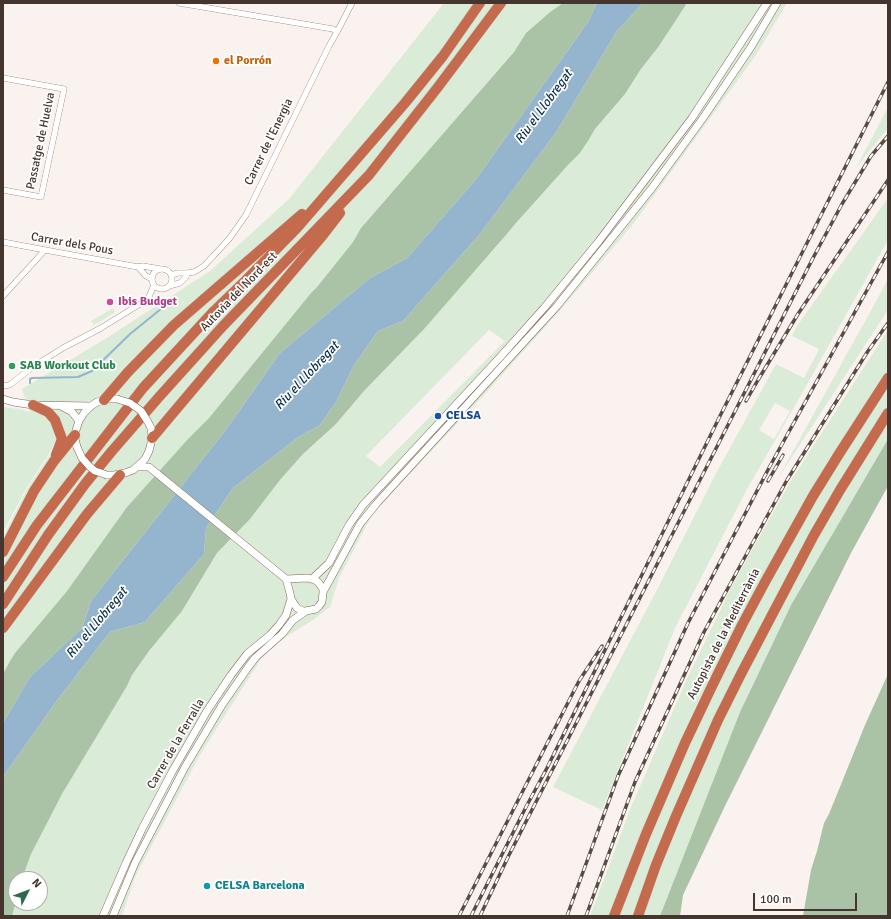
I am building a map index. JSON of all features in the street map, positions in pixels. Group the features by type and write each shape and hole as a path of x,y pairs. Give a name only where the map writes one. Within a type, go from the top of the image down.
{"highway":[{"name":"Autovia del Nord-est","path":"3,577 37,525 143,388 214,311 297,228 439,62 480,3"},
{"name":"Autovia del Nord-est","path":"3,604 62,516 85,484 112,451 223,326 369,175 438,88 501,3"},
{"path":"151,433 323,236 369,175"},
{"path":"104,400 128,372 174,325 326,194"},
{"name":"Autopista de la Mediterrània","path":"614,916 646,834 685,743 742,625 813,496 888,378"},
{"path":"33,405 48,412 55,420 62,438 54,461"},
{"path":"638,916 656,865 718,720 814,535 888,413"},
{"path":"3,552 34,492 54,461 75,435"},
{"path":"3,628 87,514 120,475"}],"street":[{"path":"179,3 333,29 337,32"},
{"name":"Carrer de l'Energia","path":"160,269 166,270 171,274 194,272 204,266 230,240 246,215 329,46 352,3"},
{"path":"312,579 329,563 349,525 363,505 502,355 544,308 599,241 692,118 767,3"},
{"path":"147,455 150,467 286,579 291,596 297,608 306,611 316,609 322,602 324,592 360,524 377,503 557,306 652,188 751,47 777,3"},
{"name":"Passatge de Huelva","path":"3,78 64,89 41,197 3,190"},
{"name":"Carrer dels Pous","path":"3,242 138,267 143,266 160,269"},
{"path":"3,296 45,250"},
{"path":"138,267 146,276 152,279"},
{"path":"160,269 154,273 152,279 154,285 160,289 169,286 172,281 171,274"},
{"name":"Carrer de l'Energia","path":"169,286 180,283 186,277 186,273"},
{"path":"3,385 6,386 11,384 34,366 148,299 154,285"},
{"path":"3,399 33,405 91,406"},
{"path":"117,399 130,403 145,416 151,433 150,447 145,459 137,467 120,475 107,475 90,467 82,458 77,447 75,435 79,421 91,406 104,400 117,399"},
{"path":"61,406 72,412 79,421"},
{"path":"137,467 150,467"},
{"path":"286,579 312,579 321,585 324,592"},
{"path":"291,596 294,584 302,579"},
{"name":"Carrer de la Ferralla","path":"104,916 142,829 172,772 207,711 247,654 270,635 279,625 286,615 291,596"},
{"name":"Carrer de la Ferralla","path":"113,916 135,863 185,767 222,705 256,657 282,634 293,620 306,611"}],"green space":[{"path":"444,3 563,3 526,33 514,52 361,228 353,242 317,287 209,418 188,439 127,507 67,591 15,653 3,674 3,537 28,487 57,444 57,437 49,454 27,487 3,532 3,407 34,413 29,411 22,389 105,339 210,271 289,199"},
{"path":"563,3 597,3 588,22 477,178 407,258 370,278 280,353 225,431 91,601 82,628 30,677 3,723 3,674 10,661 67,591 127,507 188,439 209,418 353,242 361,228 514,52 526,33"},
{"path":"643,3 687,3 625,94 595,129 580,153 516,223 425,328 364,391 336,424 303,454 280,480 250,519 217,553 182,611 149,651 132,675 127,686 62,794 31,854 25,871 8,871 8,911 13,911 12,916 3,916 3,779 5,774 58,699 110,632 145,622 204,554 206,528 233,488 297,438 320,425 336,402 354,365 378,331 403,321 479,235 557,131 617,31"},
{"path":"687,3 787,3 756,55 634,223 563,307 484,395 373,513 339,578 330,607 313,620 268,648 201,753 135,877 122,916 12,916 13,911 48,911 48,871 25,871 42,830 132,675 149,651 182,611 217,553 250,519 280,480 303,454 336,424 364,391 425,328 516,223 580,153 595,129 625,94 641,69 659,46","holes":["489,330 505,341 380,467 366,456"]},
{"path":"888,107 888,128 856,168"},
{"path":"888,198 888,240 746,491 676,626 602,810 553,787 659,586 714,477 776,364 804,378 819,349 792,336 797,326","holes":["775,403 790,411 774,439 759,430"]},
{"path":"888,279 888,310 777,480 874,305"},
{"path":"113,308 115,311 114,313 94,325 91,321"},
{"path":"888,330 888,439 791,605 740,712 660,916 590,916 631,807 686,681 732,586 790,482"},
{"path":"888,439 888,486 851,553 725,806 683,895 680,916 660,916 740,712 791,605"},
{"path":"888,674 888,916 803,916 811,870 824,823"}],"water":[{"name":"Riu el Llobregat","path":"597,3 643,3 617,31 557,131 479,235 403,321 378,331 354,365 336,402 320,425 297,438 233,488 206,528 204,554 145,622 110,632 58,699 3,779 3,723 30,677 82,628 91,601 225,431 280,353 370,278 407,258 477,178 588,22"}],"waterway":[{"path":"30,383 30,379 32,378 78,377 92,371 130,334 172,300"}],"railway":[{"path":"471,916 547,768 719,418 888,82"},
{"path":"480,916 509,855 813,258 842,204 871,156 888,136"},
{"path":"746,401 798,314 888,180"},
{"path":"567,916 618,776 688,623 770,466 888,252"},
{"path":"586,916 635,782 704,632 787,480 868,351 888,323"},
{"path":"768,481 783,455"},
{"path":"459,916 579,681 602,646"}],"place":[{"name":"el Porrón","path":"216,61"},
{"name":"Ibis Budget","path":"110,302"},
{"name":"SAB Workout Club","path":"12,366"},
{"name":"CELSA","path":"438,416"},
{"name":"CELSA Barcelona","path":"207,886"}]}
